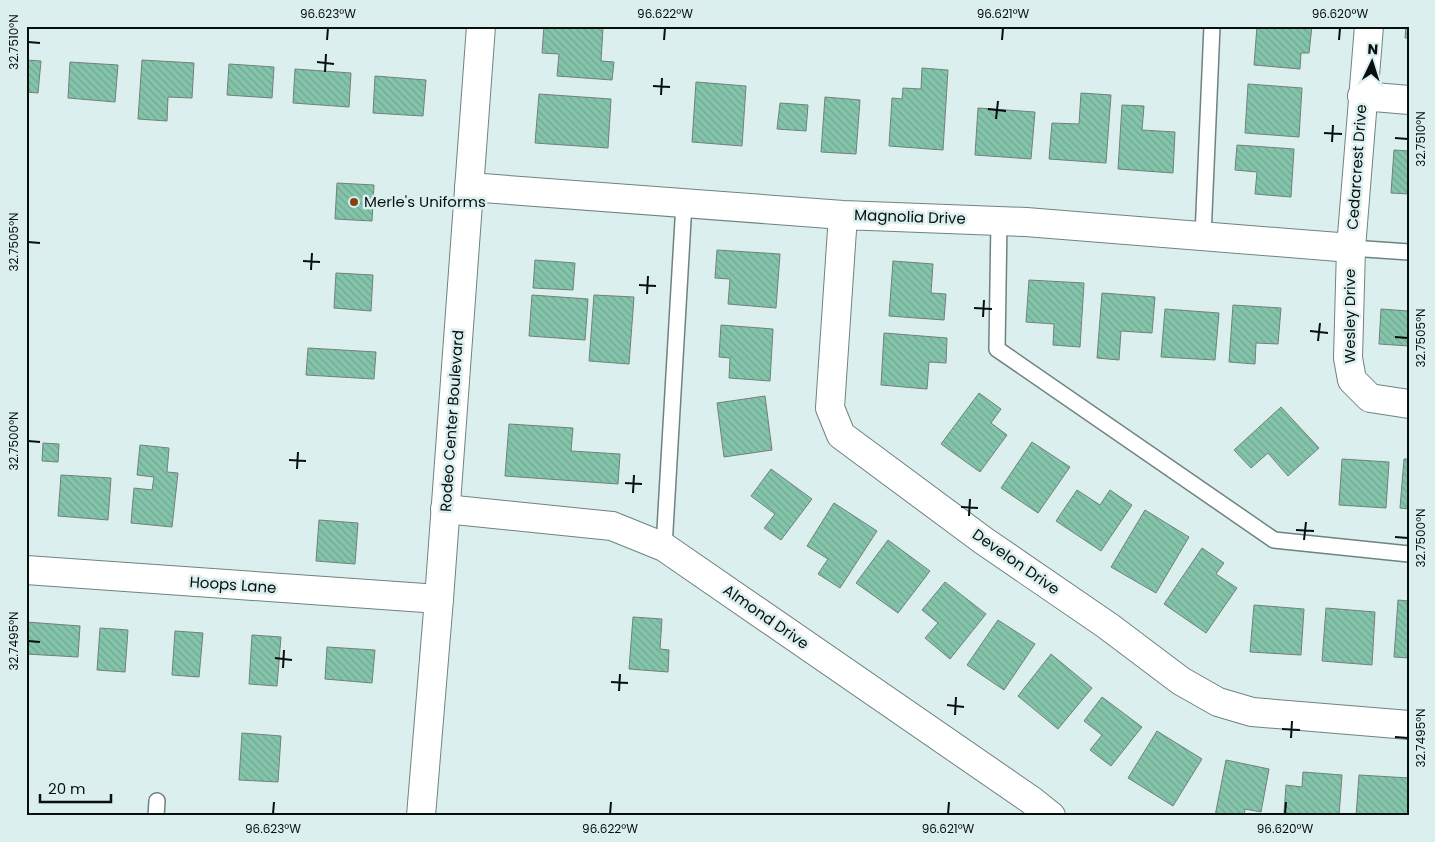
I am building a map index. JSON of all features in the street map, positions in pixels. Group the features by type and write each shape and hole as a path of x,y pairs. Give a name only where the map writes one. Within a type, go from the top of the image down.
{"street":[{"name":"Rodeo Center Boulevard","path":"421,816 439,599 481,26"},
{"name":"Cedarcrest Drive","path":"1351,248 1369,26"},
{"path":"1362,96 1409,100"},
{"name":"Magnolia Drive","path":"469,187 843,215 999,221 1351,248"},
{"name":"Develon Drive","path":"843,215 830,408 841,435 984,541 1108,626 1180,681 1218,702 1252,712 1409,725"},
{"name":"Wesley Drive","path":"1351,248 1348,358 1352,380 1370,398 1409,404"},
{"name":"Almond Drive","path":"445,509 612,526 664,547 1031,800 1051,816"},
{"name":"Hoops Lane","path":"26,570 439,599"}],"lane":[{"path":"1202,236 1212,26"},
{"path":"664,547 684,203"},
{"path":"999,221 997,349 1274,540 1409,554"},
{"path":"1351,248 1409,252"}],"building":[{"path":"544,26 603,28 601,61 614,62 612,80 557,76 559,54 542,53"},
{"path":"1257,26 1312,26 1309,53 1301,53 1300,69 1254,65"},
{"path":"1406,26 1409,26 1409,38 1405,38"},
{"path":"26,60 41,61 38,93 26,92"},
{"path":"142,60 194,63 192,98 168,97 167,121 138,119"},
{"path":"70,62 118,65 115,102 68,98"},
{"path":"229,64 274,67 272,98 227,95"},
{"path":"922,68 948,70 943,150 889,146 892,98 902,99 903,88 921,89"},
{"path":"295,69 351,73 349,107 293,103"},
{"path":"375,76 426,80 423,116 373,113"},
{"path":"696,82 746,86 742,146 692,142"},
{"path":"1248,84 1302,88 1299,137 1245,133"},
{"path":"1081,93 1111,95 1106,163 1049,159 1052,123 1079,124"},
{"path":"539,94 611,99 608,148 535,143"},
{"path":"825,97 860,100 856,154 821,152"},
{"path":"780,103 808,105 806,131 777,129"},
{"path":"1122,105 1144,106 1142,130 1175,132 1173,173 1118,169"},
{"path":"978,108 1035,112 1031,159 975,155"},
{"path":"1237,145 1294,149 1291,197 1255,194 1257,172 1235,170"},
{"path":"1394,150 1409,151 1409,194 1391,193"},
{"name":"Merle's Uniforms","path":"337,183 374,185 372,221 335,219"},
{"path":"717,250 780,254 776,308 728,304 730,279 715,278"},
{"path":"535,260 575,263 573,290 533,288"},
{"path":"893,261 933,264 931,293 946,294 944,320 889,316"},
{"path":"336,273 373,275 371,311 334,308"},
{"path":"1029,280 1084,283 1080,347 1053,345 1054,324 1026,322"},
{"path":"1102,293 1155,297 1152,333 1121,331 1119,360 1097,358"},
{"path":"1409,293 1409,346 1379,344 1381,309 1408,311"},
{"path":"532,295 588,299 585,340 529,336"},
{"path":"594,295 634,297 629,364 589,361"},
{"path":"1233,305 1281,308 1278,344 1256,343 1255,364 1229,362"},
{"path":"1165,309 1219,313 1215,360 1161,357"},
{"path":"721,325 773,329 770,381 729,378 730,358 719,357"},
{"path":"884,333 947,338 946,363 929,362 927,389 881,385"},
{"path":"308,348 376,352 374,379 306,375"},
{"path":"979,393 1001,409 991,423 1007,435 980,472 941,444"},
{"path":"765,396 772,450 724,457 717,403"},
{"path":"1281,407 1319,448 1288,476 1268,453 1251,468 1234,450"},
{"path":"509,424 573,428 571,451 620,454 618,484 505,476"},
{"path":"1032,442 1070,467 1038,513 1001,488"},
{"path":"43,443 59,444 58,462 42,461"},
{"path":"140,445 169,448 167,472 178,473 172,527 131,523 134,488 152,490 154,477 137,475"},
{"path":"1342,459 1389,462 1386,508 1339,505"},
{"path":"1404,459 1409,459 1409,509 1400,508"},
{"path":"771,469 812,499 781,540 764,528 775,514 751,496"},
{"path":"61,475 111,478 108,520 58,516"},
{"path":"1077,490 1100,505 1110,490 1132,505 1101,551 1056,521"},
{"path":"834,503 877,531 840,588 818,574 828,559 807,546"},
{"path":"1145,510 1189,537 1156,593 1111,567"},
{"path":"319,520 358,523 355,564 316,561"},
{"path":"888,540 930,571 898,613 856,583"},
{"path":"1202,548 1224,563 1216,574 1237,588 1206,633 1164,604"},
{"path":"945,582 986,614 950,659 925,638 938,623 922,610"},
{"path":"1398,600 1409,601 1409,658 1394,657"},
{"path":"1254,605 1304,609 1301,655 1250,652"},
{"path":"1326,608 1375,612 1372,665 1322,661"},
{"path":"633,617 662,619 660,649 669,650 668,672 629,669"},
{"path":"998,620 1035,644 1004,690 967,665"},
{"path":"26,622 80,626 78,657 26,654"},
{"path":"100,628 128,630 125,672 97,670"},
{"path":"175,631 203,633 199,677 172,675"},
{"path":"252,635 281,637 277,686 249,684"},
{"path":"327,647 375,650 372,683 325,679"},
{"path":"1051,654 1092,688 1058,729 1018,696"},
{"path":"1102,697 1142,727 1111,766 1090,750 1102,735 1084,721"},
{"path":"1157,731 1202,759 1173,806 1128,778"},
{"path":"242,733 281,736 278,782 239,780"},
{"path":"1226,760 1269,769 1261,812 1245,809 1244,816 1215,816"},
{"path":"1303,772 1342,775 1339,816 1284,813 1286,785 1302,787"},
{"path":"1359,775 1409,778 1409,816 1356,816"}],"place":[{"name":"Merle's Uniforms","path":"354,202"}]}
